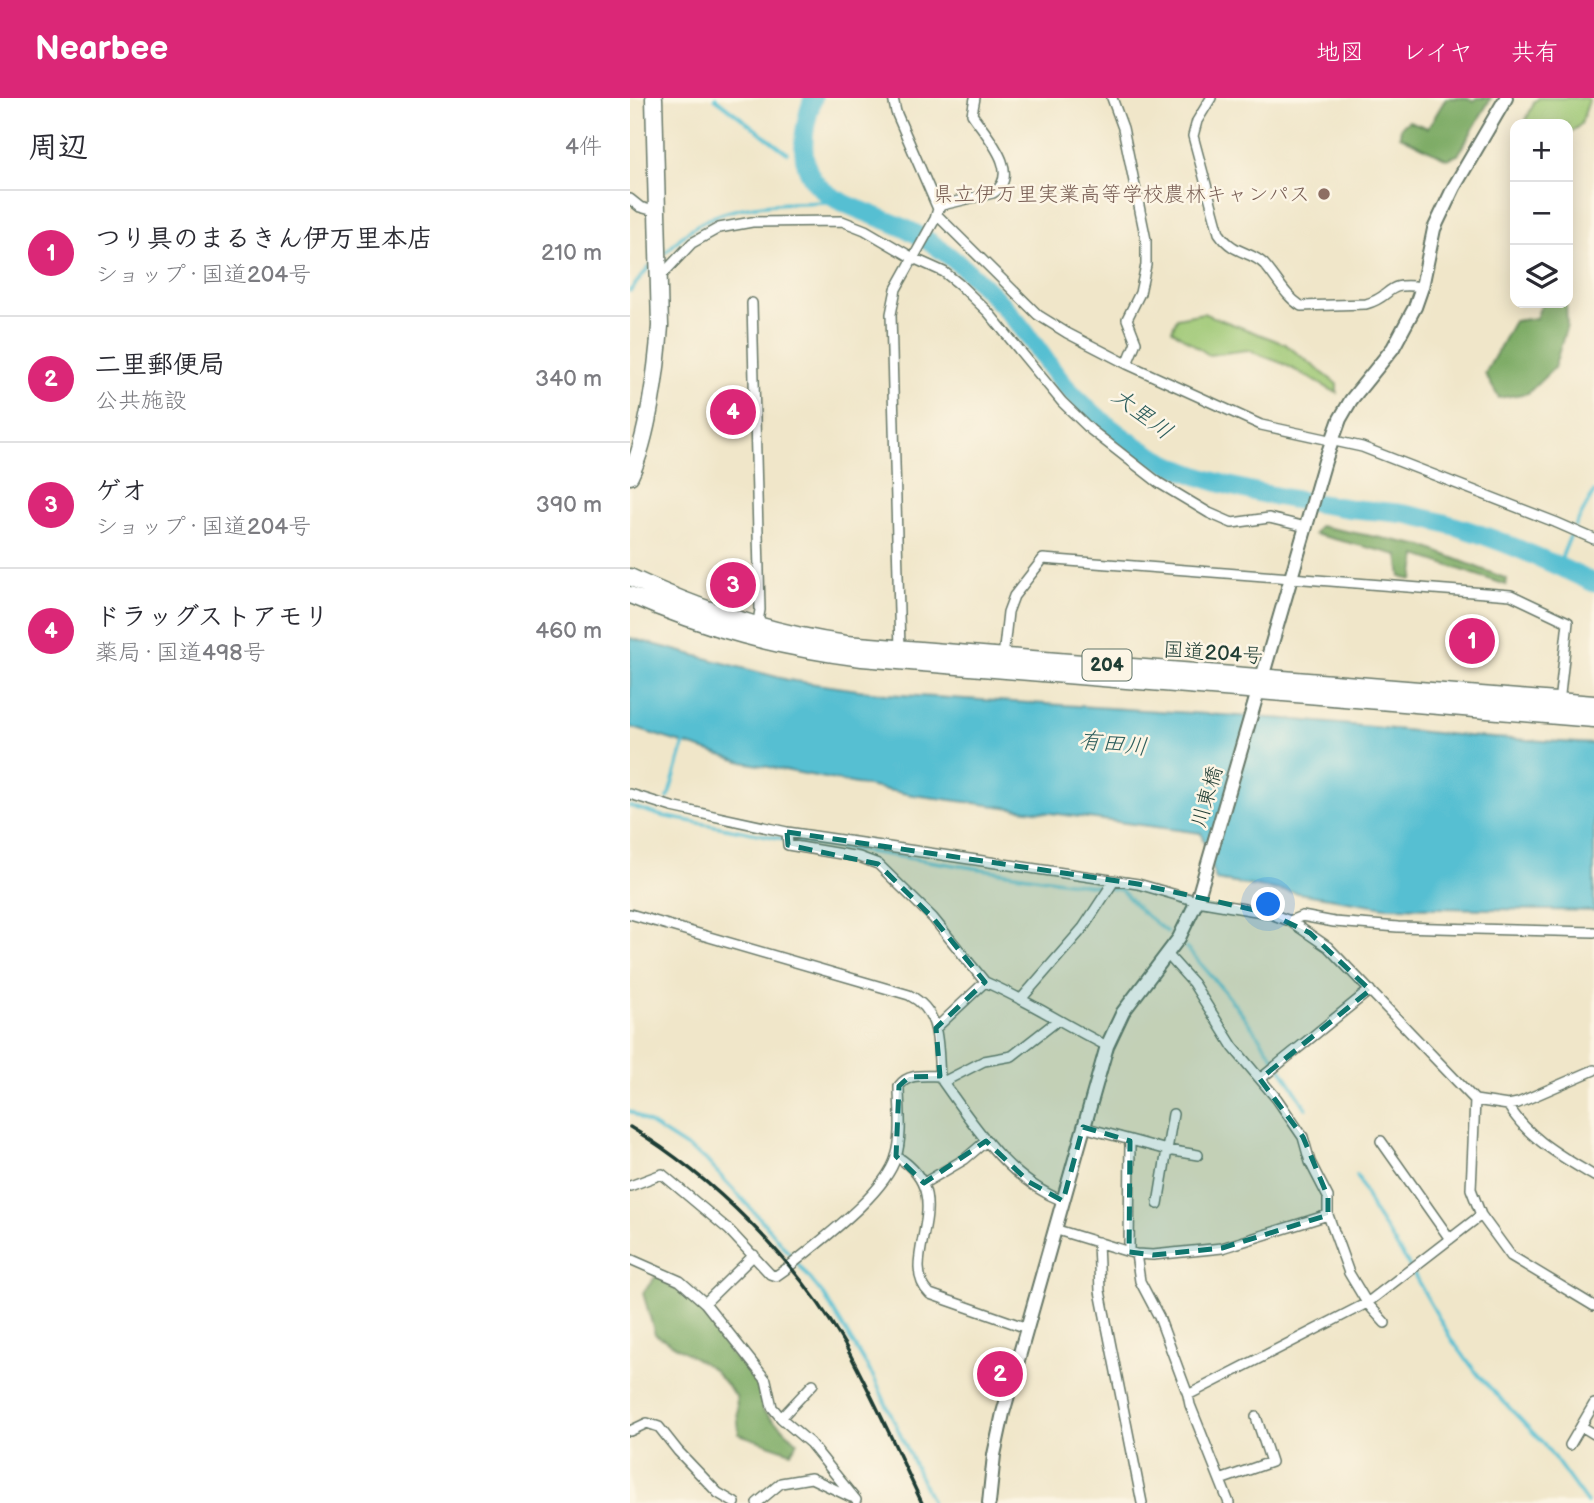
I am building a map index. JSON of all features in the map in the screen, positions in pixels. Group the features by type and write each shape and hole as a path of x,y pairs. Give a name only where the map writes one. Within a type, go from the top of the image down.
{"highway":[{"path":"630,476 641,446 658,354 660,277 654,98"},
{"path":"630,447 650,394"},
{"name":"国道204号","path":"630,577 756,633"},
{"name":"国道204号","path":"630,595 679,617 756,633 900,655 1558,709 1594,719"},
{"name":"国道204号","path":"1558,709 1594,704"}],"street":[{"path":"893,98 896,112 937,214 1038,315 1127,364 1262,425 1331,440 1382,455 1594,539"},
{"path":"900,655 891,314 896,289 942,205 993,192 1002,182 1003,163 988,134 972,114 975,98"},
{"path":"1112,98 1123,128 1146,240 1146,265 1140,293 1127,319 1136,342 1127,364"},
{"path":"1211,98 1197,121 1193,136 1219,233 1226,244 1263,263 1293,302 1301,306 1366,304 1376,301 1391,288 1401,284 1422,287"},
{"name":"川東橋","path":"989,1503 994,1455 1107,1046 1123,1012 1191,918 1331,440 1351,400 1393,348 1422,287 1434,229 1454,187 1506,98"},
{"path":"630,199 640,207 658,212"},
{"path":"660,277 692,243 719,228 752,222 842,221 944,272 959,284 988,312 1062,402 1091,430 1159,482 1209,513 1232,523 1269,519 1307,523"},
{"path":"752,303 760,610 756,633"},
{"path":"1003,663 1008,612 1014,596 1043,559 1511,595 1568,622 1558,709"},
{"path":"630,794 672,807 787,832 1155,887 1290,921 1328,947 1475,1100 1508,1105 1594,1070"},
{"path":"787,832 788,845 859,857 877,864 933,918 985,982 1022,998 1057,1021 1107,1046"},
{"path":"877,864 887,846"},
{"path":"1022,998 1083,928 1114,881"},
{"path":"630,914 909,995 922,1002 931,1014 936,1028 942,1079 986,1141 1029,1182 1063,1201"},
{"path":"1290,921 1303,916 1334,922 1398,927 1594,932"},
{"path":"1167,954 1193,982 1233,1047 1303,1137 1310,1162 1328,1196 1328,1215 1349,1273 1367,1303 1385,1323"},
{"path":"936,1028 985,982"},
{"path":"1260,1079 1370,990"},
{"path":"630,1186 662,1174 729,1230 776,1276 848,1218 888,1175 897,1156 900,1134 899,1086 909,1077 942,1079 984,1061 1012,1056 1057,1021"},
{"path":"1475,1100 1471,1189 1481,1215 1511,1256 1594,1306"},
{"path":"1508,1105 1514,1116 1547,1147 1594,1176"},
{"path":"1158,1204 1173,1114"},
{"path":"1083,1127 1130,1141 1198,1155"},
{"path":"924,1183 965,1159 986,1141"},
{"path":"1130,1141 1132,1253 1140,1281 1159,1317 1188,1395 1189,1405 1229,1503"},
{"path":"1381,1141 1450,1239"},
{"path":"897,1156 909,1164 924,1183 928,1198 919,1274 925,1289 930,1294 1027,1328"},
{"path":"1054,1230 1132,1253 1153,1255 1222,1248 1328,1215"},
{"path":"1188,1395 1367,1303 1481,1215"},
{"path":"1098,1242 1100,1290 1142,1503"},
{"path":"705,1303 754,1255"},
{"path":"630,1259 680,1280 705,1303 766,1380 772,1408 810,1443 858,1502"},
{"path":"780,1418 813,1384"},
{"path":"1570,1445 1594,1404"},
{"path":"1220,1480 1271,1462 1256,1416"},
{"path":"630,1431 647,1423 659,1427 718,1493 735,1503"},
{"path":"1581,1426 1594,1434"},
{"path":"757,1503 781,1483 811,1478 858,1502"},
{"path":"712,1503 718,1493"}],"highlighted area":[{"path":"787,832 1138,884 1268,913 1310,933 1370,990 1260,1079 1303,1137 1328,1197 1328,1215 1222,1248 1153,1255 1129,1252 1130,1141 1083,1127 1063,1201 1029,1182 986,1141 924,1183 896,1156 899,1086 909,1077 940,1076 936,1028 985,982 933,918 878,864 788,845"}],"green space":[{"path":"1446,98 1474,101 1477,98 1491,98 1458,155 1447,159 1400,136 1401,127 1409,121 1428,128"},
{"path":"1539,98 1589,100 1581,124 1573,131 1573,119 1526,119"},
{"path":"1540,308 1566,308 1567,325 1554,368 1528,393 1499,398 1485,374 1514,321 1536,318"},
{"path":"1203,313 1285,344 1337,384 1337,393 1284,364 1247,350 1209,355 1172,330 1177,318"},
{"path":"1319,526 1423,546 1507,579 1506,585 1417,555 1413,580 1401,577 1398,555 1314,534"},
{"path":"657,1275 699,1306 730,1354 756,1376 763,1411 798,1442 791,1452 739,1434 736,1396 713,1369 655,1334 643,1293"}],"water":[{"name":"有田川","path":"630,638 788,680 886,694 1286,719 1478,737 1594,744 1594,911 1385,907 1216,880 1201,833 913,795 743,762 630,727"}],"waterway":[{"path":"715,98 787,153"},
{"name":"大里川","path":"813,98 804,136 806,163 816,183 832,197 906,229 933,244 958,263 1005,308 1075,396 1130,442 1175,467 1222,484 1273,496 1434,520 1481,534 1594,583"},
{"path":"666,252 690,230 724,213 762,205 839,202"},
{"path":"630,291 649,267"},
{"path":"1575,526 1594,492"},
{"path":"1558,566 1571,534"},
{"path":"668,798 685,740"},
{"path":"630,806 662,816 795,841 1121,890 1167,932"},
{"path":"1186,948 1250,1025 1306,1108"},
{"path":"630,1111 705,1159 766,1225 825,1297 874,1378 932,1503"},
{"path":"1357,1175 1373,1210 1451,1339 1479,1376 1544,1444 1587,1503"}],"railway":[{"path":"630,1127 692,1170 722,1196 751,1223 803,1283 845,1345 922,1503"}],"place":[{"name":"県立伊万里実業高等学校農林キャンパス","path":"1324,194"},
{"name":"ドラッグストアモリ","path":"733,412"},
{"name":"ゲオ","path":"733,585"},
{"name":"つり具のまるきん伊万里本店","path":"1472,641"},
{"name":"二里郵便局","path":"1000,1374"}]}
